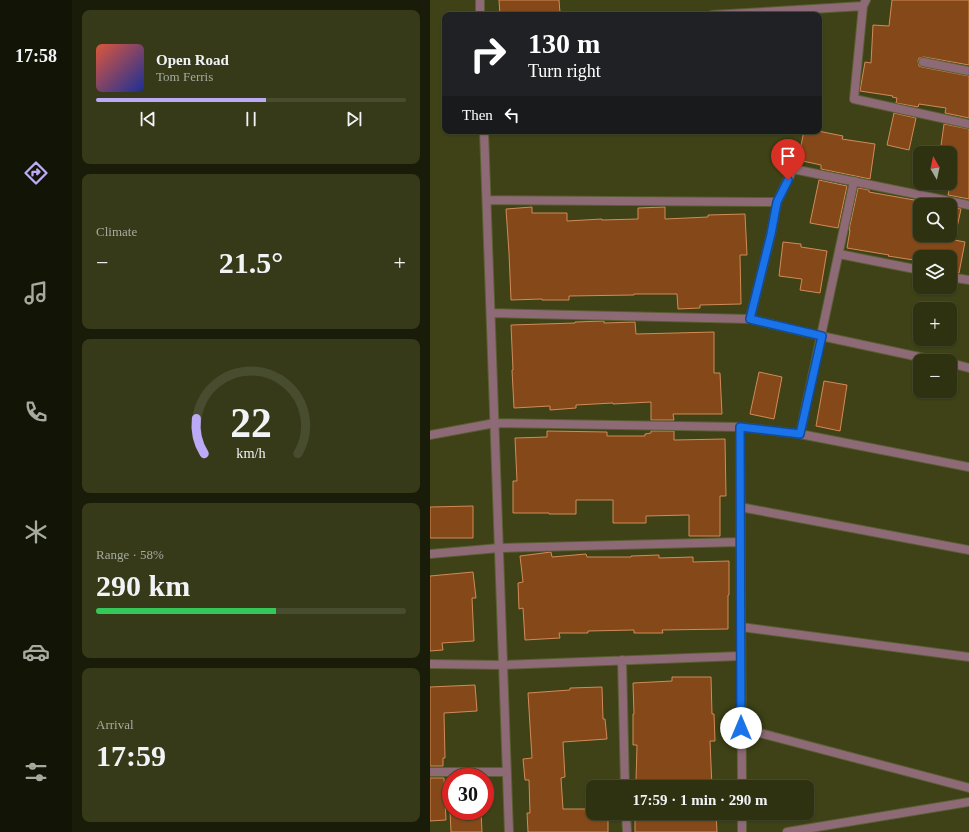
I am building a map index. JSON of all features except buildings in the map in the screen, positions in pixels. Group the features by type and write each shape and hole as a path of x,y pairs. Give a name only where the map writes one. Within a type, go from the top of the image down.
{"street":[{"path":"480,0 480,12"},
{"path":"750,12 865,3 854,99 969,124"},
{"path":"923,62 969,71"},
{"path":"484,134 510,832"},
{"path":"750,319 771,234 777,202 793,169 969,205"},
{"path":"800,434 854,181"},
{"path":"487,200 777,202"},
{"path":"839,254 913,269"},
{"path":"957,277 969,280"},
{"path":"491,313 750,319 913,356"},
{"path":"957,365 969,368"},
{"path":"430,435 495,423 740,427 800,434 969,467"},
{"path":"740,427 742,780"},
{"path":"740,507 969,550"},
{"path":"430,554 499,548 740,542"},
{"path":"741,627 969,657"},
{"path":"430,664 504,665 741,656"},
{"path":"622,660 625,780"},
{"path":"741,728 969,788"},
{"path":"430,772 507,772"},
{"path":"787,832 969,802"},
{"path":"626,820 627,832"},
{"path":"742,820 742,832"}],"route":[{"path":"741,728 740,427 800,434 822,336 750,319 771,234 777,202 788,180"}]}
